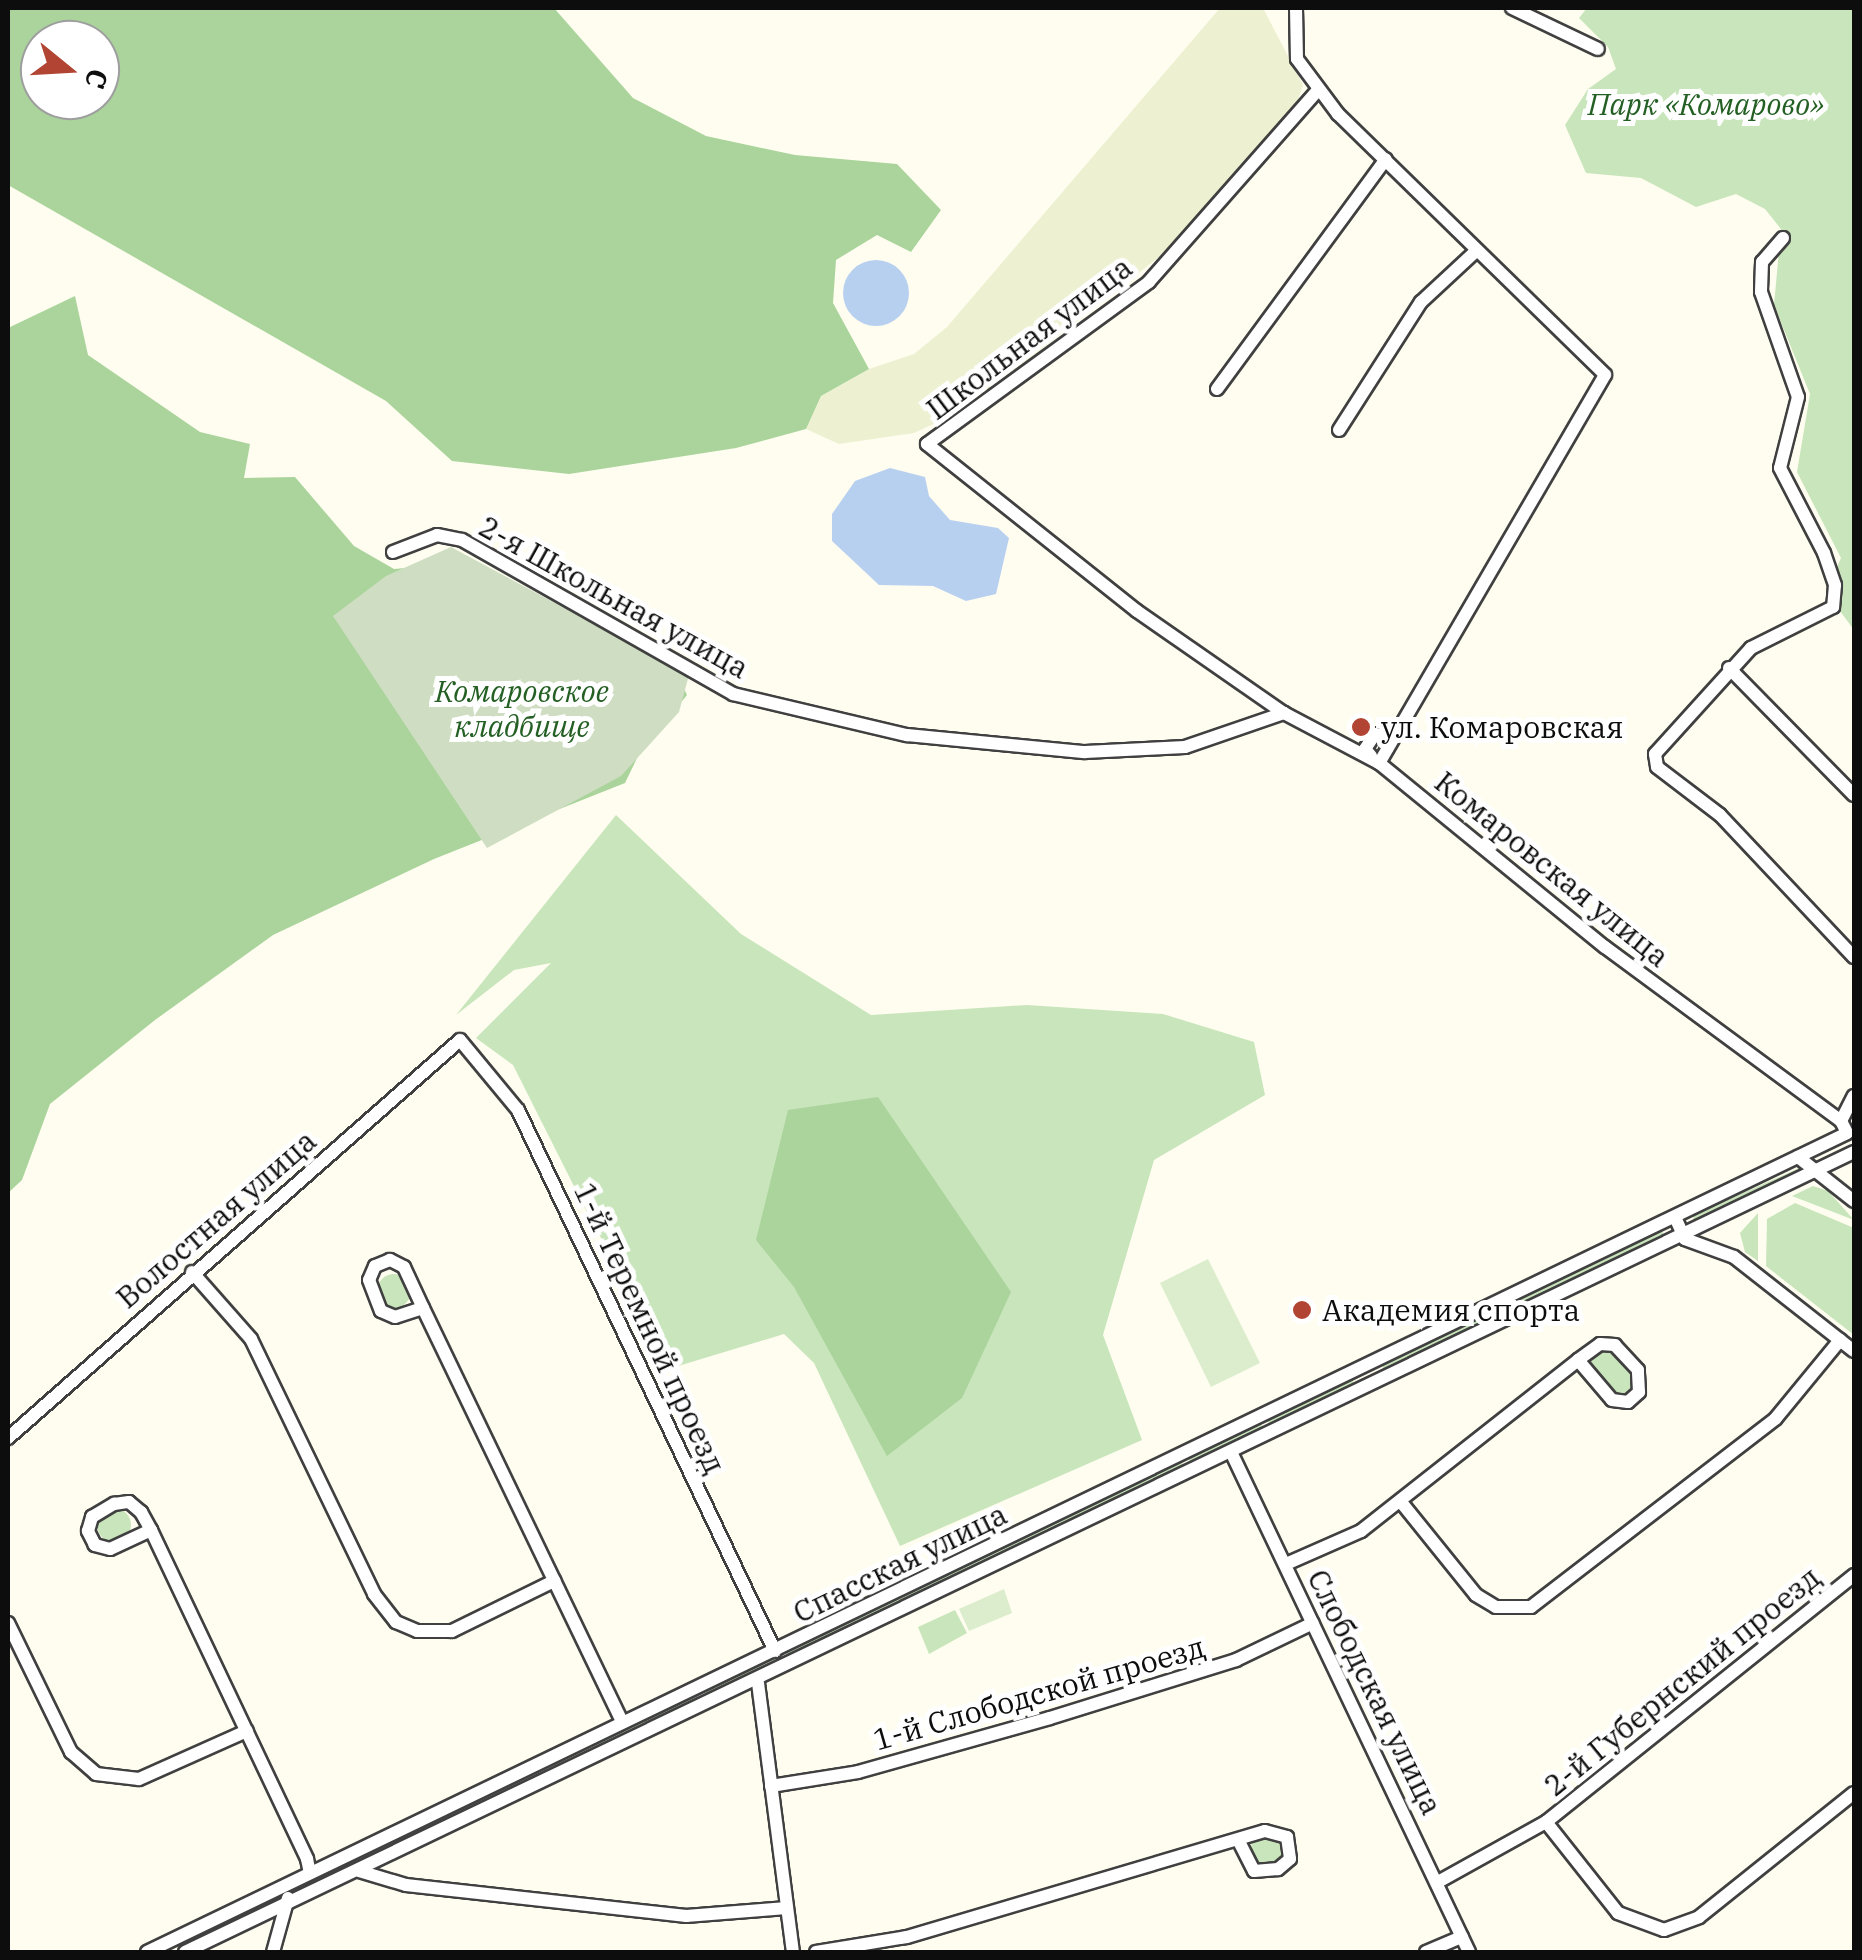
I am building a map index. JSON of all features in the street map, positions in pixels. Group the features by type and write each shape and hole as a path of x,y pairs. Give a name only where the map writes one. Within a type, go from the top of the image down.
{"street":[{"path":"1296,8 1297,59 1318,90 1604,376 1386,750 1377,761 1365,749 1374,734 1386,737 1386,750"},
{"path":"1512,8 1598,49"},
{"name":"Школьная улица","path":"926,444 1149,282 1318,90"},
{"path":"1217,389 1386,160"},
{"path":"1783,238 1762,262 1761,292 1798,397 1780,468 1835,585 1833,607 1751,648 1670,732 1655,754 1658,766 1720,815 1854,957"},
{"path":"1339,430 1421,302 1476,251"},
{"name":"Комаровская улица","path":"926,444 1138,611 1284,713 1377,761 1605,946 1847,1130"},
{"name":"2-я Школьная улица","path":"392,552 437,534 462,540 733,694 907,735 1010,748 1135,750 1185,746 1284,713"},
{"path":"1730,668 1854,795"},
{"name":"Волостная улица","path":"8,1438 460,1040"},
{"name":"1-й Теремной проезд","path":"460,1040 518,1110 776,1651"},
{"path":"1847,1130 1854,1096"},
{"name":"Спасская улица","path":"147,1952 1847,1130"},
{"name":"Спасская улица","path":"185,1952 758,1683 1821,1174 1854,1152"},
{"path":"1798,1157 1854,1201"},
{"path":"1674,1216 1685,1238 1734,1257 1854,1352"},
{"path":"423,1308 396,1317 382,1310 369,1280 376,1266 390,1260 404,1267 622,1722"},
{"path":"192,1272 251,1339 374,1594 396,1622 417,1632 452,1631 554,1581"},
{"path":"1401,1502 1476,1595 1508,1609 1531,1607 1776,1418 1840,1340"},
{"path":"1286,1564 1361,1531 1401,1502 1578,1360 1600,1344 1616,1346 1638,1370 1640,1392 1628,1402 1612,1400 1578,1360"},
{"path":"1360,1368 1369,1389"},
{"name":"Слободская улица","path":"1232,1454 1470,1952"},
{"path":"151,1530 110,1549 95,1545 88,1532 92,1517 121,1501 136,1506 151,1530 247,1731 310,1873"},
{"name":"2-й Губернский проезд","path":"1438,1882 1546,1822 1853,1579"},
{"path":"8,1623 70,1752 96,1774 140,1779 247,1731"},
{"name":"1-й Слободской проезд","path":"771,1786 858,1772 1050,1718 1236,1660 1313,1623"},
{"path":"758,1683 793,1952"},
{"name":"2-й Губернский проезд","path":"1546,1822 1618,1914 1639,1926 1664,1930 1699,1917 1854,1793"},
{"path":"816,1952 907,1938 1238,1840"},
{"path":"359,1871 406,1885 686,1916 787,1908"},
{"path":"273,1952 289,1903 285,1886"},
{"path":"1426,1952 1462,1937"},
{"path":"907,1938 912,1952"}],"green space":[{"path":"8,8 554,8 633,98 706,136 795,155 897,164 941,210 911,252 877,235 836,260 833,303 869,369 821,396 806,429 736,448 569,474 452,461 386,401 8,185"},
{"path":"1220,8 1263,8 1303,85 1297,103 1263,145 1159,257 964,410 914,433 839,444 806,429 821,396 869,369 914,354 947,327"},
{"name":"Парк «Комарово»","path":"1587,8 1854,8 1854,630 1826,592 1841,558 1797,472 1810,394 1774,305 1781,229 1765,209 1736,194 1696,207 1641,178 1586,173 1565,125 1588,89 1616,69 1608,47 1579,18"},
{"path":"75,296 88,355 200,432 250,444 244,478 295,477 354,546 394,569 442,565 681,682 687,695 639,754 625,783 434,859 273,935 155,1020 50,1104 22,1180 8,1193 8,328"},
{"name":"Комаровское кладбище","path":"451,547 689,675 679,712 621,776 487,848 333,616 386,576"},
{"path":"616,815 741,934 871,1015 1027,1005 1163,1014 1254,1042 1265,1095 1154,1160 1103,1335 1142,1440 900,1546 814,1363 784,1334 675,1367 592,1222 513,1065 476,1038 551,963 514,970 456,1015"},
{"path":"878,1097 1011,1292 962,1398 887,1456 794,1287 756,1240 788,1110"},
{"path":"1799,1168 1798,1173 1693,1220 1694,1215"},
{"path":"1813,1186 1828,1191 1854,1220 1792,1196"},
{"path":"1795,1203 1854,1228 1854,1335 1766,1266 1767,1219"},
{"path":"1758,1213 1758,1261 1745,1252 1740,1233"},
{"path":"1662,1231 1665,1237 1383,1370 1383,1364"},
{"path":"1208,1259 1260,1363 1211,1387 1160,1283"},
{"path":"394,1274 406,1279 411,1291 406,1303 394,1308 382,1303 377,1291 382,1279"},
{"path":"1610,1349 1637,1382 1631,1396 1616,1394 1590,1366 1592,1352"},
{"path":"1352,1379 1355,1385 1270,1426 1267,1419"},
{"path":"1260,1422 1263,1429 1191,1464 1188,1457"},
{"path":"1181,1460 1184,1467 788,1657 785,1650"},
{"path":"114,1508 126,1513 131,1525 126,1537 114,1542 102,1537 97,1525 102,1513"},
{"path":"1004,1589 1012,1613 969,1631 959,1609"},
{"path":"955,1610 967,1633 929,1654 918,1627"},
{"path":"778,1654 781,1660 707,1695 704,1688"},
{"path":"696,1693 699,1699 334,1877 331,1870"},
{"path":"1267,1833 1278,1838 1283,1849 1278,1860 1267,1865 1256,1860 1251,1849 1256,1838"}],"water":[{"path":"876,260 889,262 899,270 907,280 907,306 899,316 889,324 876,326 863,324 853,316 845,306 843,293 845,280 853,270 863,262"},
{"path":"890,468 925,477 929,496 950,520 998,528 1009,538 996,594 966,601 933,586 879,585 832,541 832,514 855,481"}],"place":[{"name":"ул. Комаровская","path":"1361,727"},
{"name":"Академия спорта","path":"1302,1310"}]}
